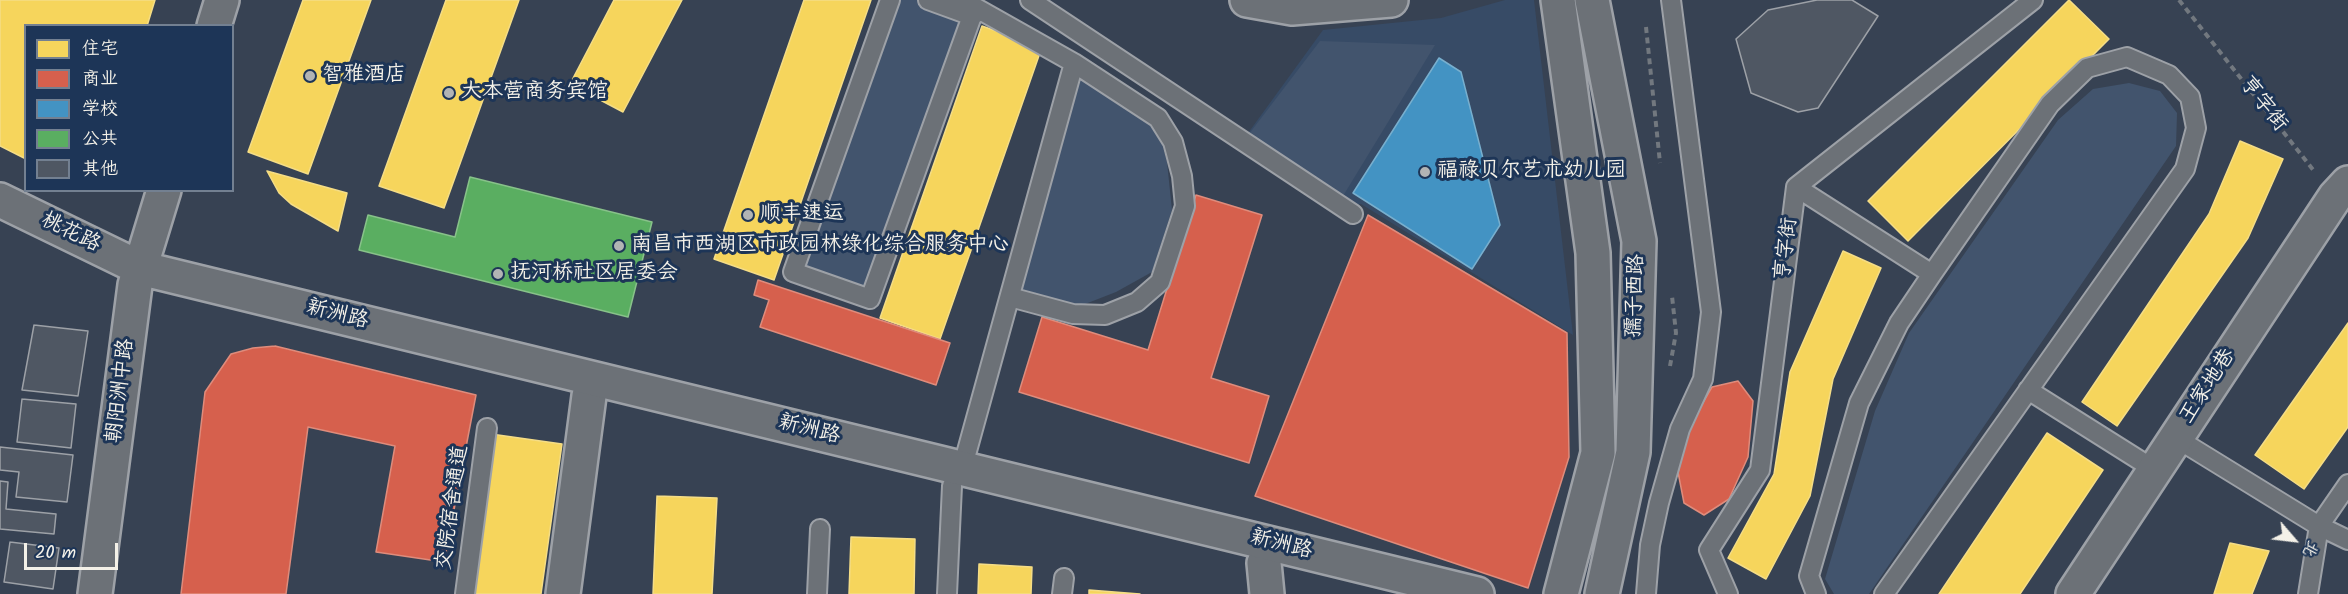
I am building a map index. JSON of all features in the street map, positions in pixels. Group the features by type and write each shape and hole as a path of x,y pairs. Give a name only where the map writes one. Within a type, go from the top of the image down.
{"main road":[{"path":"215,24 222,0"},
{"path":"1247,0 1292,8 1391,0"},
{"name":"孺子西路","path":"1558,0 1593,253 1598,453 1561,594"},
{"name":"孺子西路","path":"1592,0 1639,241 1633,452 1602,594"},
{"name":"朝阳洲中路","path":"95,594 138,276 163,192"},
{"name":"王家地巷","path":"2073,594 2176,438 2344,195"},
{"name":"桃花路","path":"0,200 138,276"},
{"name":"桃花路","path":"0,224 138,276"},
{"name":"新洲路","path":"138,276 589,396 1477,594"},
{"name":"新洲路","path":"138,276 957,477 1265,578 1391,594"},
{"path":"563,594 589,396"}],"lane":[{"path":"890,0 793,272 870,299 977,14"},
{"path":"928,0 977,14 1074,63 1158,118 1173,142 1182,176 1185,206 1160,282 1137,302 1105,315 1073,314 1010,297"},
{"path":"962,0 977,14"},
{"path":"1030,0 1353,214"},
{"path":"1646,594 1650,545 1659,503 1680,429 1703,379 1711,312 1671,0"},
{"name":"亨字街","path":"1728,594 1709,550 1760,470 1796,187 2033,0"},
{"path":"1816,594 1809,576 1859,403 1899,323 1932,274 2050,104 2087,68 2127,57 2169,75 2190,97 2196,128 2185,169 1884,594"},
{"path":"947,594 957,477 1010,297 1074,63"},
{"path":"1796,187 1932,274"},
{"path":"2028,390 2155,470"},
{"name":"交院宿舍通道","path":"465,594 487,428"},
{"path":"2176,438 2319,526 2348,540"},
{"path":"2308,594 2319,526 2348,484"},
{"path":"817,594 820,529"}],"path":[{"name":"亨字街","path":"2179,0 2344,195"}],"shaded area":[{"path":"892,0 927,0 970,16 871,298 796,272"},
{"name":"福禄贝尔艺术幼儿园","path":"1505,0 1534,0 1573,335 1361,204 1348,205 1243,140 1323,30 1441,18"},
{"path":"1320,41 1435,45 1343,196 1249,134"},
{"path":"1078,75 1158,129 1167,162 1172,210 1152,272 1116,292 1080,306 1020,291"},
{"path":"2129,83 2160,91 2177,113 2176,146 1869,594 1834,594 1825,579 1875,411 1909,333 2058,120 2093,89"}],"building: 住宅":[{"path":"0,0 155,0 148,24 24,24 24,158 0,146"},
{"name":"智雅酒店","path":"303,0 371,0 308,174 248,152"},
{"name":"大本营商务宾馆","path":"446,0 519,0 444,208 379,186"},
{"path":"614,0 682,0 623,112 570,84"},
{"path":"804,0 871,0 774,280 714,259"},
{"path":"2069,0 2109,39 1908,241 1868,201"},
{"path":"982,26 1042,47 940,339 880,318"},
{"path":"2240,141 2283,159 2248,238 2117,426 2082,402 2209,214"},
{"path":"267,171 347,193 338,231 291,204 279,193"},
{"path":"1843,251 1881,268 1833,379 1810,496 1766,579 1728,558 1774,474 1790,372"},
{"path":"2348,323 2348,427 2304,489 2255,455"},
{"path":"2047,433 2103,470 2020,594 1939,594"},
{"path":"491,434 562,444 541,594 469,594"},
{"path":"657,496 717,498 712,594 653,594"},
{"path":"851,537 915,539 914,594 849,594"},
{"path":"2230,543 2269,551 2252,594 2214,594"},
{"path":"979,564 1032,567 1031,594 978,594"},
{"path":"1089,590 1140,594 1089,594"}],"building: 商业":[{"path":"1196,195 1262,215 1211,378 1269,396 1249,463 1019,392 1042,317 1148,350"},
{"path":"1368,215 1567,333 1569,457 1528,588 1255,496"},
{"path":"758,280 950,343 936,385 760,327 769,300 754,295"},
{"path":"275,346 476,395 444,562 376,552 395,446 308,427 286,594 181,594 205,392 231,354 253,348"},
{"path":"1738,381 1753,401 1748,457 1729,499 1704,515 1684,503 1678,472 1691,423 1712,387"}],"building: 学校":[{"path":"1439,58 1461,72 1500,225 1472,269 1353,193"}],"building: 公共":[{"path":"470,177 652,222 628,317 359,250 368,215 455,237"}],"building: 其他":[{"path":"1817,0 1852,0 1878,16 1818,108 1798,112 1751,93 1736,39 1768,10"},
{"path":"34,325 88,331 78,396 22,390"},
{"path":"22,399 76,404 71,448 17,442"},
{"path":"0,447 73,455 67,502 16,497 19,472 0,470"},
{"path":"0,481 8,482 6,509 56,514 54,534 0,529"},
{"path":"10,542 59,548 53,589 4,582"}],"place":[{"name":"智雅酒店","path":"310,76"},
{"name":"大本营商务宾馆","path":"449,93"},
{"name":"福禄贝尔艺术幼儿园","path":"1425,172"},
{"name":"顺丰速运","path":"748,215"},
{"name":"南昌市西湖区市政园林绿化综合服务中心","path":"619,246"},
{"name":"抚河桥社区居委会","path":"498,274"}]}
